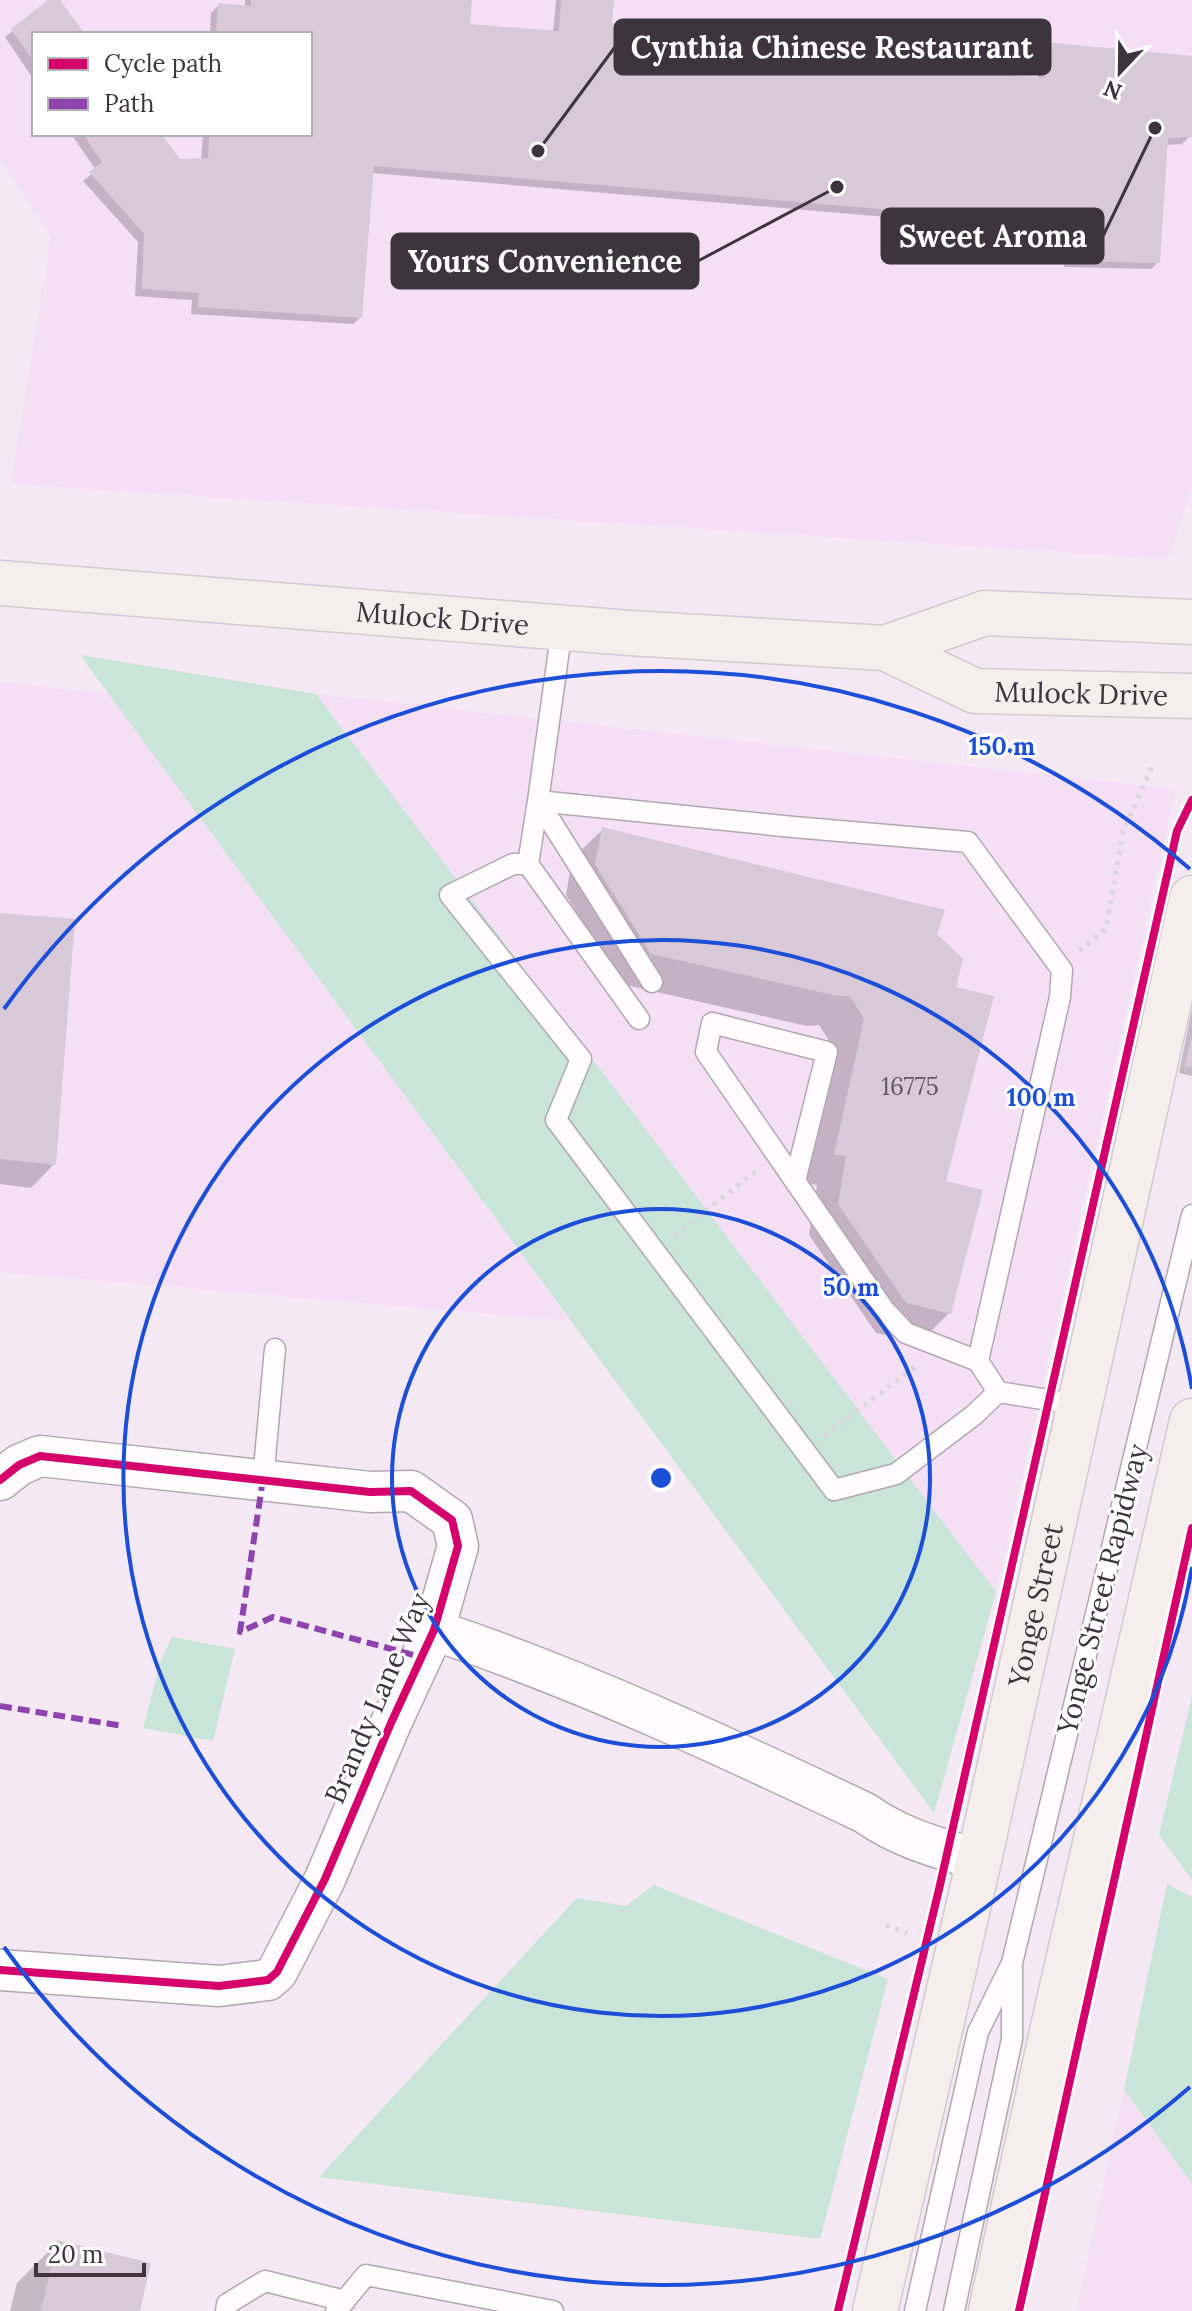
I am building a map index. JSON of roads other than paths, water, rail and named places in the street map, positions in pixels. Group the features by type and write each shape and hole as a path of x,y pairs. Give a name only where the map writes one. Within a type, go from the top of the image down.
{"main road":[{"name":"Mulock Drive","path":"0,583 562,628 885,648 985,613 1192,622"},
{"name":"Mulock Drive","path":"885,648 975,691 1192,696"},
{"name":"Yonge Street","path":"875,2311 979,1860 1192,898"},
{"path":"991,2311 1055,2018 1184,1493 1192,1421"}],"street":[{"name":"Brandy Lane Way","path":"0,1480 19,1465 40,1456 370,1492 411,1491 452,1520 458,1546 434,1630 325,1879 277,1972 268,1980 219,1986 0,1970"},
{"name":"Brandy Lane Way","path":"434,1630 499,1652 722,1745 865,1813 884,1827 918,1843 979,1860"}],"lane":[{"path":"562,628 528,864 639,1019"},
{"path":"538,801 968,842 1062,970 1060,997 978,1361"},
{"path":"538,801 652,982"},
{"path":"528,864 513,864 450,895 581,1059 556,1120 834,1490 896,1474 974,1415 998,1392"},
{"path":"795,1181 827,1052 712,1023 706,1052 777,1155 884,1310 906,1333 978,1361 998,1392 1081,1405"},
{"name":"Yonge Street Rapidway","path":"915,2311 978,2032 1012,1963 1192,1215"},
{"path":"263,1479 275,1349"},
{"name":"Yonge Street Rapidway","path":"954,2311 1012,2039 1012,1963"},
{"path":"226,2311 227,2304 265,2281 341,2306 366,2275 555,2311"}],"place":[{"name":"Sweet Aroma","path":"1155,128"},
{"name":"Cynthia Chinese Restaurant","path":"538,151"},
{"name":"Yours Convenience","path":"837,187"}]}
